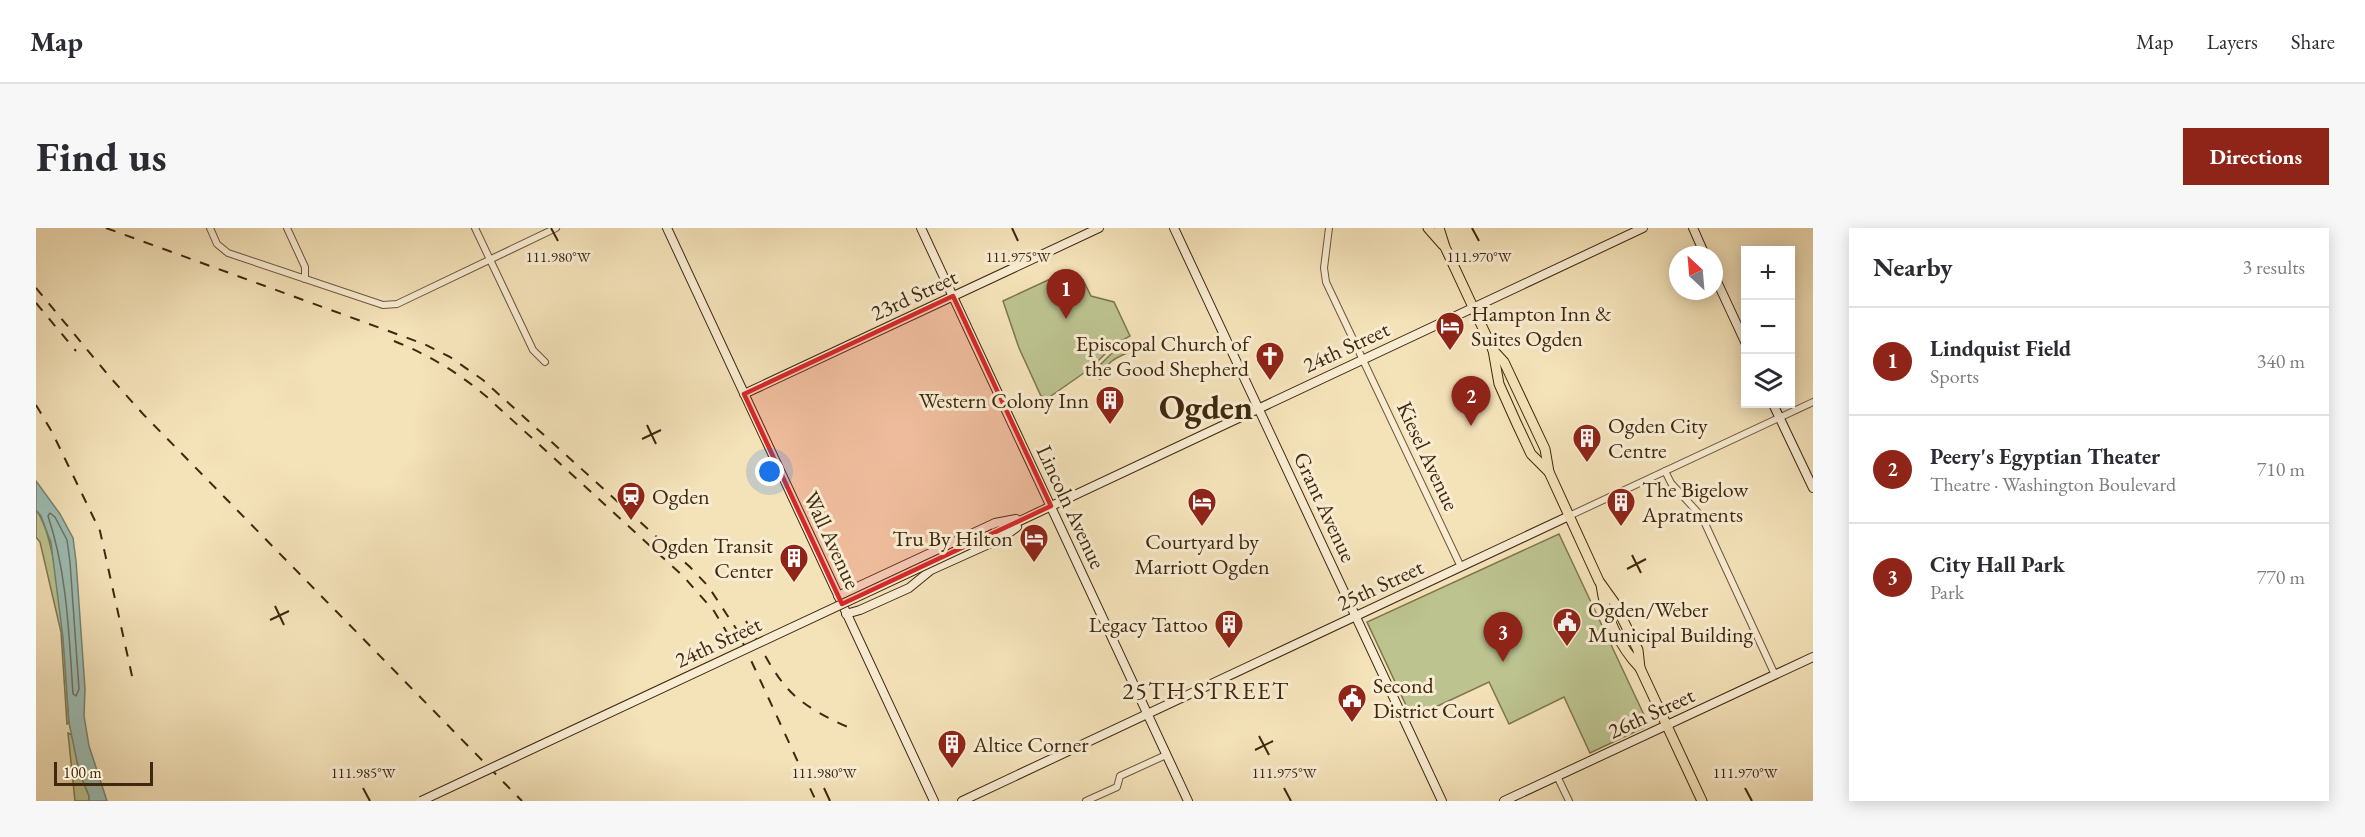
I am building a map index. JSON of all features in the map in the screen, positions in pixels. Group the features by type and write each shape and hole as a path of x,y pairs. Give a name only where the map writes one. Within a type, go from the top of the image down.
{"main road":[{"path":"1428,228 1445,247"},
{"path":"1439,228 1445,247 1493,350 1499,384 1516,422 1531,454 1549,472"},
{"path":"1493,350 1504,362 1545,449 1549,472 1601,585 1614,602 1638,650 1640,668 1702,801"}],"street":[{"path":"210,228 217,244 228,253 383,305 397,304 556,228"},
{"path":"286,228 305,267 305,279"},
{"path":"475,228 533,350 545,362"},
{"name":"Wall Avenue","path":"667,228 934,801"},
{"name":"Lincoln Avenue","path":"921,228 1188,801"},
{"name":"23rd Street","path":"744,394 1100,228"},
{"name":"Grant Avenue","path":"1174,228 1442,801"},
{"name":"Kiesel Avenue","path":"1329,228 1324,268 1326,282 1461,567"},
{"name":"24th Street","path":"420,801 1643,228"},
{"path":"1693,228 1701,246"},
{"path":"1723,294 1741,333"},
{"name":"25th Street","path":"962,801 1813,402"},
{"path":"1775,408 1813,488"},
{"path":"1665,471 1673,485 1702,517 1775,675"},
{"name":"24th Street","path":"838,596 995,523 1032,516"},
{"name":"24th Street","path":"846,614 909,588 931,570 1002,537 1032,516"},
{"name":"26th Street","path":"1504,801 1813,657"},
{"path":"1086,801 1117,786 1120,776 1166,755"},
{"path":"1557,776 1569,801"}],"highlighted area":[{"path":"953,296 1051,506 842,604 744,394"}],"green space":[{"path":"1061,274 1083,280 1091,296 1114,302 1130,336 1114,345 1091,368 1048,398 1041,396 1019,348 1003,301"},
{"path":"1130,342 1134,350 1117,357 1103,372 1100,379 1092,373 1116,349"},
{"path":"36,510 44,526 57,579 66,675 69,723 67,724 61,632 40,542 36,537"},
{"path":"1559,534 1645,717 1643,728 1590,753 1564,697 1509,724 1489,682 1412,718 1367,622"},
{"path":"68,733 72,735 79,771 89,801 75,801"}],"water":[{"path":"36,481 60,514 73,538 85,689 84,716 89,746 107,801 89,801 79,771 69,723 63,638 51,543 41,516 36,510"}],"railway":[{"path":"106,228 424,344 450,357 483,380 690,567 708,586 737,630 816,801"},
{"path":"36,288 143,414 522,801"},
{"path":"36,303 76,351"},
{"path":"394,341 443,365 487,397 683,576 714,611 732,641"},
{"path":"36,405 52,432 100,531 134,685"},
{"path":"746,621 770,664 788,689 810,708 855,730"}],"place":[{"name":"Lindquist Field","path":"1066,319"},
{"name":"Hampton Inn & Suites Ogden","path":"1450,352"},
{"name":"Episcopal Church of the Good Shepherd","path":"1270,382"},
{"name":"Western Colony Inn","path":"1110,426"},
{"name":"Peery's Egyptian Theater","path":"1471,426"},
{"name":"Ogden City Centre","path":"1587,464"},
{"name":"Ogden","path":"631,522"},
{"name":"Courtyard by Marriott Ogden","path":"1202,528"},
{"name":"The Bigelow Apratments","path":"1621,528"},
{"name":"Tru By Hilton","path":"1034,564"},
{"name":"Ogden Transit Center","path":"794,584"},
{"name":"Ogden/Weber Municipal Building","path":"1567,648"},
{"name":"Legacy Tattoo","path":"1229,650"},
{"name":"City Hall Park","path":"1503,662"},
{"name":"Second District Court","path":"1352,724"},
{"name":"Altice Corner","path":"952,770"}],"district":[{"name":"Ogden","path":"1206,407"},
{"name":"25TH STREET","path":"1206,690"}]}
